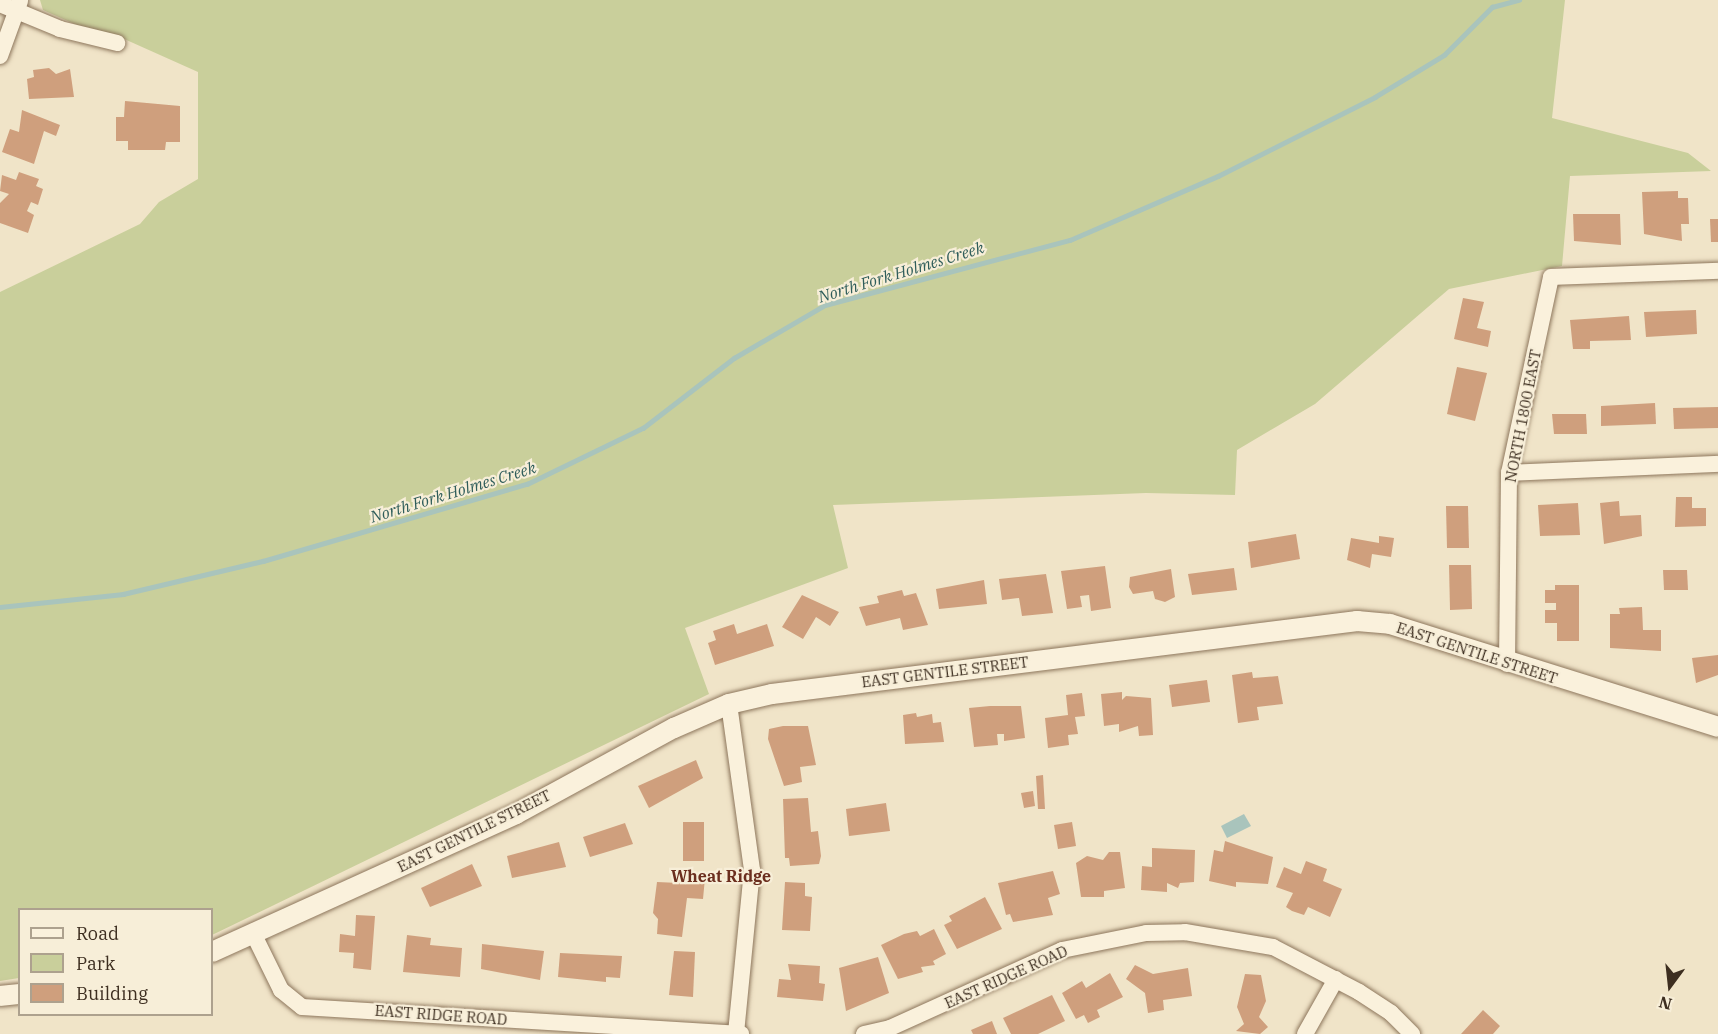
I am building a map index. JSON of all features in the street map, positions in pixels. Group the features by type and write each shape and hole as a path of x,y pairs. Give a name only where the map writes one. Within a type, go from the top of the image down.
{"street":[{"path":"0,4 18,5 60,29 117,43"},
{"path":"0,56 18,5"},
{"name":"NORTH 1800 EAST","path":"1507,664 1509,473 1551,277 1718,271"},
{"path":"1509,473 1718,464"},
{"name":"EAST GENTILE STREET","path":"213,952 516,814 674,728 729,704 772,694 1357,621 1390,624 1507,664 1718,727"},
{"path":"729,704 752,870 736,1034"},
{"name":"EAST RIDGE ROAD","path":"864,1034 890,1028 1062,950 1146,933 1185,932 1273,947 1336,979 1391,1012 1412,1034"},
{"name":"EAST RIDGE ROAD","path":"253,933 281,990 302,1007 741,1034"},
{"path":"1305,1034 1336,979"},
{"path":"0,996 18,994"}],"green space":[{"path":"40,0 1565,0 1552,118 1688,153 1711,171 1570,176 1562,266 1449,289 1315,404 1237,450 1235,495 1146,493 833,505 848,568 685,628 709,694 213,935 213,908 18,908 18,978 0,981 0,292 140,224 159,202 198,179 198,72 122,38 88,30 43,10"}],"water":[{"path":"1244,814 1251,826 1227,838 1221,826"}],"building":[{"path":"49,68 56,74 70,69 74,97 29,99 27,79 34,77 33,70"},
{"path":"125,101 180,106 180,142 166,142 165,150 128,150 128,141 116,141 116,117 124,117"},
{"path":"22,110 60,125 56,136 44,131 34,164 2,152 10,129 19,132"},
{"path":"19,172 39,179 36,186 43,189 38,205 31,202 27,211 34,215 28,233 0,223 0,203 9,194 0,191 2,175 16,180"},
{"path":"1678,191 1678,198 1688,198 1689,224 1681,224 1682,241 1644,234 1642,192"},
{"path":"1573,214 1620,214 1621,245 1574,241"},
{"path":"1710,219 1718,219 1718,242 1711,242"},
{"path":"1463,298 1484,302 1477,328 1491,331 1488,347 1454,339"},
{"path":"1696,310 1697,334 1646,337 1644,312"},
{"path":"1629,316 1631,340 1590,341 1590,349 1573,349 1570,320"},
{"path":"1457,367 1487,373 1475,421 1447,414"},
{"path":"1655,403 1656,424 1601,426 1601,406"},
{"path":"1718,407 1718,428 1674,429 1673,408"},
{"path":"1552,414 1586,414 1587,434 1554,434"},
{"path":"1676,497 1692,497 1692,508 1706,508 1706,526 1675,527"},
{"path":"1619,501 1620,516 1641,515 1642,536 1604,544 1600,503"},
{"path":"1578,503 1580,535 1540,536 1538,505"},
{"path":"1446,506 1468,506 1469,548 1447,548"},
{"path":"1296,534 1300,559 1251,568 1248,542"},
{"path":"1379,536 1394,538 1391,557 1372,554 1370,568 1347,560 1351,538 1379,543"},
{"path":"1449,565 1471,565 1472,609 1450,610"},
{"path":"1105,566 1111,608 1091,611 1089,595 1080,596 1082,607 1067,609 1061,571"},
{"path":"1234,568 1237,590 1192,595 1188,574"},
{"path":"1171,569 1175,597 1165,602 1155,599 1153,591 1133,594 1129,587 1130,577"},
{"path":"1663,570 1687,570 1688,590 1664,590"},
{"path":"1046,574 1053,613 1022,616 1019,598 1002,600 999,579"},
{"path":"984,580 987,604 939,609 936,589"},
{"path":"1555,585 1579,585 1579,641 1557,641 1557,623 1545,623 1545,610 1556,610 1556,603 1545,603 1545,590 1555,590"},
{"path":"902,590 904,596 916,593 928,625 903,630 900,618 866,626 859,607 879,603 877,596"},
{"path":"802,595 839,612 830,626 816,617 803,639 782,627"},
{"path":"1642,607 1643,630 1661,630 1661,651 1610,648 1610,614 1620,614 1619,608"},
{"path":"734,624 737,634 767,624 774,646 715,665 708,643 716,640 713,631"},
{"path":"1718,655 1718,675 1696,683 1692,658"},
{"path":"1252,672 1253,678 1278,676 1283,704 1257,707 1259,720 1238,723 1232,675"},
{"path":"1207,680 1210,702 1172,707 1169,685"},
{"path":"1122,692 1122,700 1126,696 1151,698 1153,735 1139,736 1138,726 1119,732 1119,724 1104,726 1101,694"},
{"path":"1082,693 1085,716 1075,717 1078,734 1068,735 1069,745 1048,748 1045,718 1068,715 1066,695"},
{"path":"1021,706 1025,738 1004,741 1004,734 997,734 998,745 974,747 969,708"},
{"path":"916,713 917,717 932,714 933,723 941,722 944,742 905,744 903,715"},
{"path":"783,726 808,726 816,765 800,767 802,782 784,786 768,739 769,729"},
{"path":"696,760 703,778 649,808 638,786"},
{"path":"1043,775 1045,809 1038,809 1036,776"},
{"path":"1033,791 1035,806 1024,808 1021,793"},
{"path":"808,798 811,832 818,831 821,856 819,864 790,866 789,858 785,858 783,799"},
{"path":"886,803 890,831 849,836 846,809"},
{"path":"683,822 704,822 704,861 683,861"},
{"path":"1072,822 1076,846 1058,849 1054,825"},
{"path":"625,823 633,844 590,857 583,837"},
{"path":"1225,841 1273,857 1268,884 1236,882 1236,887 1209,881 1214,850 1223,852"},
{"path":"559,842 566,867 512,878 507,856"},
{"path":"1152,848 1195,850 1194,882 1180,883 1178,888 1167,883 1167,892 1141,890 1142,866 1152,867"},
{"path":"1109,852 1120,852 1125,888 1104,891 1104,897 1081,897 1076,863 1087,856 1103,860"},
{"path":"1306,861 1327,869 1323,881 1342,889 1330,917 1308,907 1304,915 1292,911 1286,907 1293,893 1276,887 1284,867 1301,874"},
{"path":"472,864 482,886 430,907 421,888"},
{"path":"1053,871 1060,894 1048,898 1053,915 1013,922 1010,914 1006,915 998,883"},
{"path":"680,876 705,878 703,899 687,898 682,937 657,934 658,919 653,913 657,882 679,883"},
{"path":"785,882 805,883 805,896 812,897 810,931 782,930"},
{"path":"985,897 1002,929 957,949 944,925 952,921 949,916"},
{"path":"356,915 375,916 371,970 353,968 354,953 339,952 340,934 355,936"},
{"path":"934,929 946,954 933,961 935,965 921,967 923,972 898,979 881,945 904,934 917,931 920,936"},
{"path":"407,935 431,938 430,945 462,948 460,977 403,972"},
{"path":"482,944 544,951 540,980 481,969"},
{"path":"674,951 695,952 693,997 669,995"},
{"path":"560,953 622,956 620,978 606,977 606,982 558,977"},
{"path":"878,957 889,993 846,1011 839,968"},
{"path":"788,964 820,966 819,983 825,984 823,1001 777,997 779,979 791,980"},
{"path":"1135,965 1153,974 1188,968 1192,996 1163,1000 1164,1010 1148,1013 1145,993 1126,979"},
{"path":"1110,973 1123,997 1097,1010 1100,1017 1088,1023 1084,1015 1076,1019 1062,993 1082,981 1086,988"},
{"path":"1245,974 1261,975 1266,1001 1259,1017 1268,1027 1260,1034 1236,1031 1244,1024 1237,1007"},
{"path":"1052,995 1065,1021 1038,1034 1011,1034 1003,1018"},
{"path":"1483,1010 1500,1026 1493,1034 1461,1034"},
{"path":"992,1021 997,1034 973,1034 971,1030"}],"waterway":[{"name":"North Fork Holmes Creek","path":"0,607 123,594 263,561 527,484 643,428 734,358 825,305 1070,240 1218,176 1375,97 1444,55 1492,7 1519,0"}],"district":[{"name":"Wheat Ridge","path":"721,876"}]}
